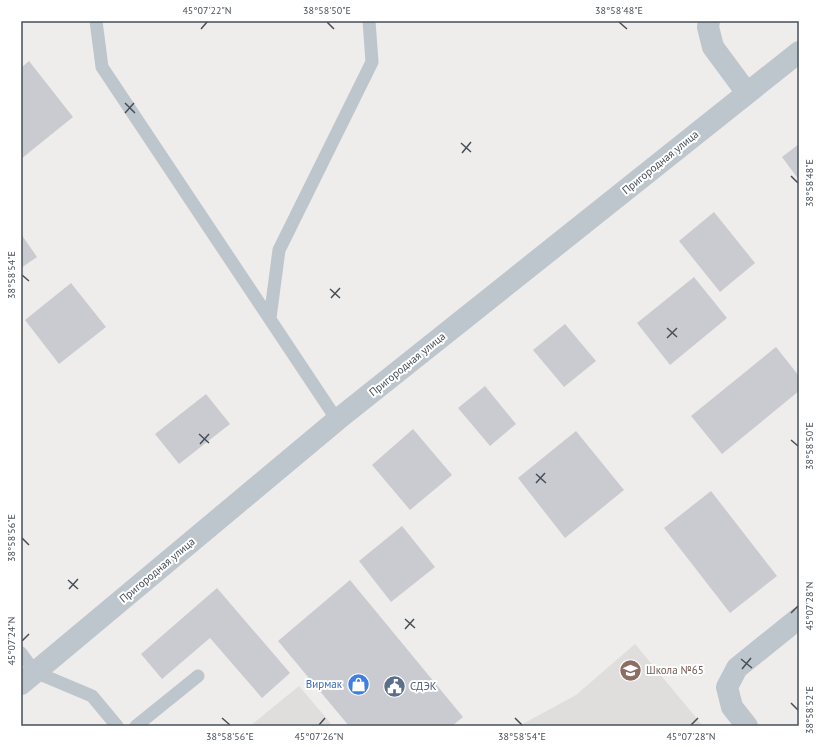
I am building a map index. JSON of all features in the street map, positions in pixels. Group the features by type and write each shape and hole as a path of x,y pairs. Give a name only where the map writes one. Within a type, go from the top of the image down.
{"street":[{"path":"709,21 708,27 714,47 747,93"},
{"name":"Пригородная улица","path":"28,678 337,420 799,52"},
{"path":"747,726 732,707 727,687 737,668 799,618"}],"lane":[{"path":"96,21 102,67 337,420"},
{"path":"270,318 279,250 372,62 369,21"},
{"path":"21,653 28,678 92,696 117,726"},
{"path":"136,726 198,676"}],"shaded area":[{"name":"Школа №65","path":"635,644 703,726 519,726 576,695"},
{"path":"299,686 333,726 250,726"}],"building":[{"path":"29,61 73,117 21,159 21,68"},
{"path":"799,144 799,180 782,157"},
{"path":"714,212 755,263 720,292 679,241"},
{"path":"21,234 37,257 21,268"},
{"path":"694,277 727,318 670,365 637,323"},
{"path":"71,283 106,327 59,364 25,320"},
{"path":"565,324 596,361 564,387 533,350"},
{"path":"776,347 799,376 799,391 722,454 691,416"},
{"path":"485,386 516,424 490,446 458,408"},
{"path":"206,394 230,424 179,464 155,434"},
{"path":"413,429 452,475 410,510 372,465"},
{"path":"576,431 624,490 565,538 518,478"},
{"path":"711,491 777,576 730,613 664,528"},
{"path":"402,526 435,567 391,602 359,561"},
{"path":"350,580 463,717 452,726 349,726 278,641"},
{"path":"217,588 290,673 262,698 210,638 162,679 141,654"}],"place":[{"name":"Школа №65","path":"630,670"},
{"name":"Вирмак","path":"358,684"},
{"name":"СДЭК","path":"395,686"}]}
